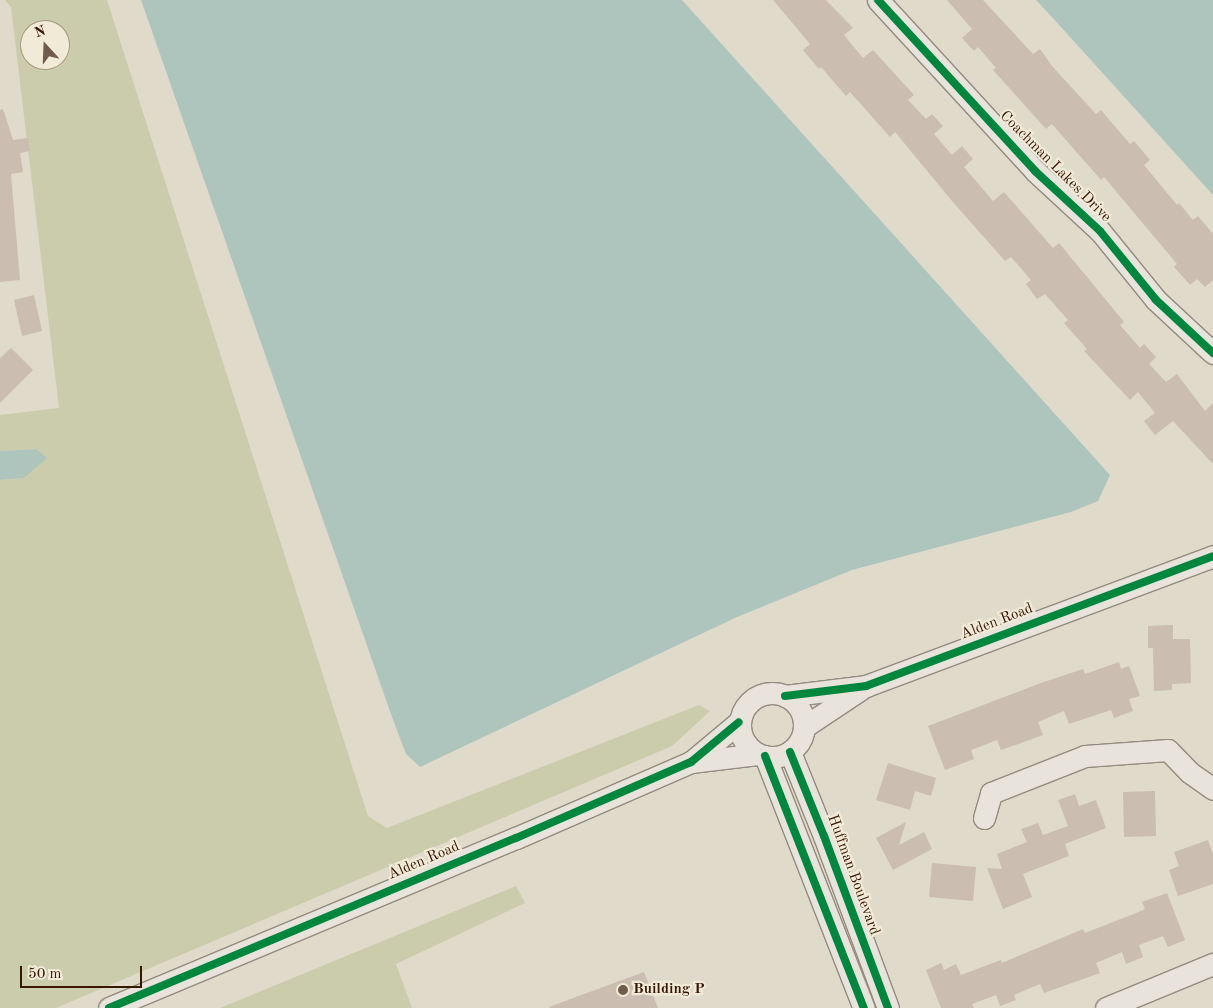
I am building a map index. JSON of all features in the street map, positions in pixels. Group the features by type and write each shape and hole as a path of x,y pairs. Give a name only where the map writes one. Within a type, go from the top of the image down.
{"street":[{"name":"Coachman Lakes Drive","path":"878,0 1035,170 1100,231 1156,300 1213,354"},
{"name":"Alden Road","path":"804,727 866,686 1213,556"},
{"name":"Alden Road","path":"786,696 866,686"},
{"path":"774,693 786,696 796,704 802,714 804,727 802,740 790,752 781,756 761,755 750,750 743,742 740,732 739,722 743,710 751,701 762,695 774,693"},
{"name":"Alden Road","path":"109,1008 516,838 690,762 739,722"},
{"path":"984,818 991,793 1085,756 1168,750 1189,772 1213,789"},
{"name":"Huffman Boulevard","path":"790,752 824,836 888,1008"},
{"name":"Alden Road","path":"690,762 761,755"},
{"path":"761,755 864,1008"},
{"path":"1106,1008 1213,964"}],"green space":[{"path":"5,0 107,0 368,816 387,828 699,705 710,711 672,746 56,1008 0,1008 0,480 24,478 36,449 0,451 0,415 59,408 11,7"},
{"path":"516,886 525,903 396,964 412,1008 220,1008"}],"water":[{"path":"141,0 682,0 1110,475 1098,501 1071,512 852,570 737,617 420,767 406,754 392,717"},
{"path":"1036,0 1213,0 1213,195 1051,16"},
{"path":"36,449 47,458 24,478 0,480 0,451"}],"building":[{"path":"773,0 826,0 853,28 844,35 863,58 873,50 914,95 908,100 926,119 932,114 943,126 934,134 952,155 962,146 973,159 964,167 993,201 1004,192 1053,248 1059,243 1124,322 1120,325 1140,348 1144,344 1156,357 1149,364 1166,382 1177,374 1205,411 1213,403 1213,464 1173,421 1155,435 1144,421 1155,413 1138,392 1130,400 1084,351 1087,349 1064,323 1068,320 1045,294 1037,299 1026,284 1031,280 1011,257 1005,261 895,132 890,137 850,92 846,96 821,67 819,69 803,50 810,44"},
{"path":"947,0 983,0 1033,54 1040,49 1052,66 1096,114 1101,110 1130,144 1134,141 1150,160 1144,165 1177,205 1179,203 1193,220 1198,216 1213,234 1213,280 1205,287 1197,279 1190,285 1174,267 1177,264 1104,177 1101,180 1052,124 1046,129 993,70 996,68 978,47 974,51 962,38 972,29"},
{"path":"3,109 13,140 28,138 30,151 20,153 23,172 11,174 20,280 0,282 0,110"},
{"path":"34,295 42,331 22,336 14,300"},
{"path":"11,348 33,370 0,403 0,358"},
{"path":"1173,625 1173,639 1190,639 1191,683 1172,684 1172,690 1154,691 1153,648 1148,648 1148,626"},
{"path":"1119,662 1121,669 1129,666 1140,696 1129,699 1133,711 1114,718 1111,710 1069,724 1064,711 1038,722 1043,735 1001,750 997,740 971,750 974,759 945,770 928,726 1041,683 1083,669 1085,674"},
{"path":"888,763 936,778 931,796 915,791 910,810 876,800"},
{"path":"1155,791 1156,836 1124,837 1123,792"},
{"path":"1075,794 1079,806 1096,800 1106,828 1065,844 1069,856 1023,874 1032,897 1003,909 987,868 1002,869 997,854 1027,842 1021,829 1038,823 1043,835 1068,826 1058,800"},
{"path":"906,822 899,845 924,832 932,849 893,870 876,838"},
{"path":"1208,840 1213,854 1213,884 1178,896 1169,870 1179,866 1174,852"},
{"path":"932,863 976,867 973,901 929,897"},
{"path":"1167,893 1185,940 1168,947 1163,936 1139,945 1143,957 1126,964 1122,952 1096,963 1100,973 1044,993 1040,984 1014,995 1016,1000 1000,1006 996,995 972,1004 974,1008 941,1008 926,970 941,963 944,970 956,964 961,975 1001,960 1002,963 1083,929 1085,933 1136,913 1145,909 1142,902"},
{"name":"Building P","path":"644,972 658,1008 549,1007"}],"cycle path":[{"path":"878,0 1035,171 1100,231 1156,300 1213,353"},
{"path":"785,696 866,686 1213,556"},
{"path":"109,1008 516,838 691,762 739,722"},
{"path":"790,752 824,836 888,1008"},
{"path":"765,756 864,1008"}],"place":[{"name":"Building P","path":"623,990"}]}
